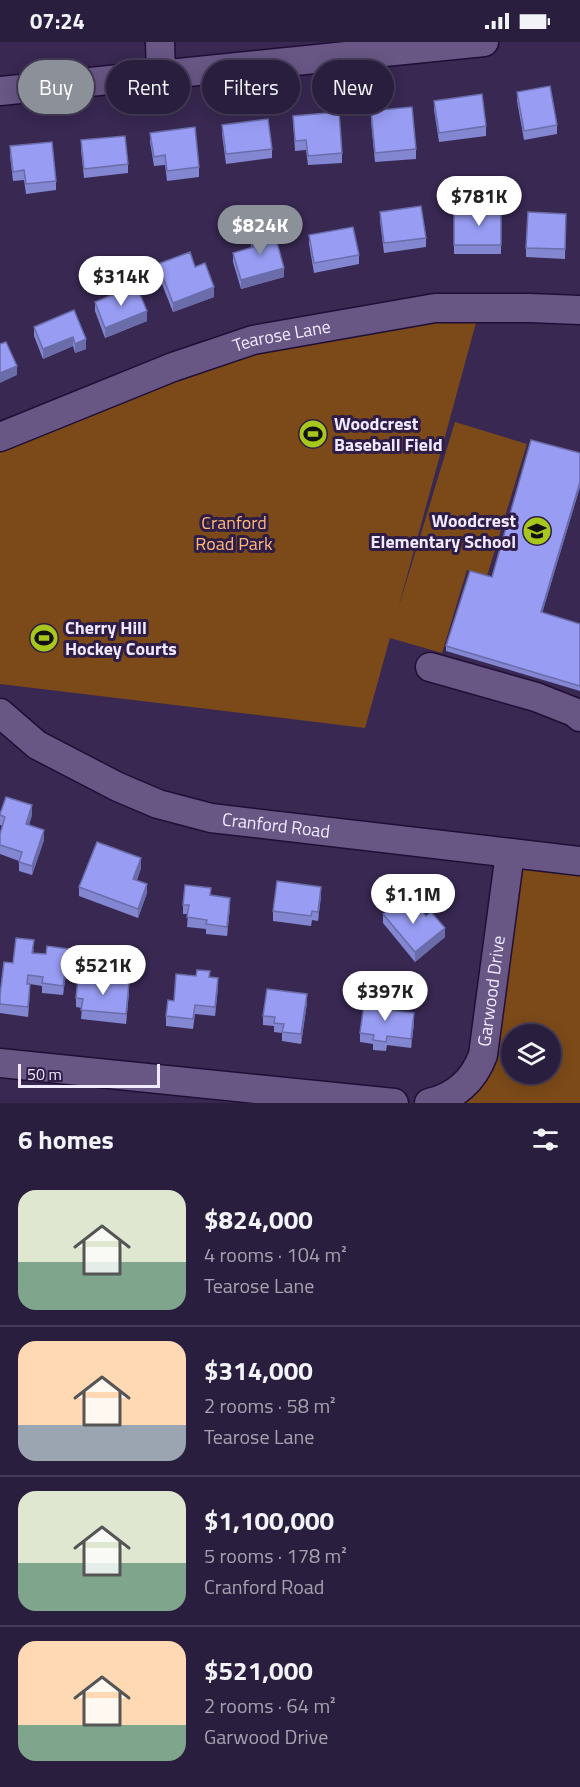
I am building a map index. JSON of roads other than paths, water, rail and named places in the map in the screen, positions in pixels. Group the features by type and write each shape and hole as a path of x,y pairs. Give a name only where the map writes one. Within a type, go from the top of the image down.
{"street":[{"path":"160,42 161,60"},
{"path":"190,71 425,45 484,42"},
{"path":"0,91 106,80"},
{"name":"Tearose Lane","path":"0,437 173,367 253,340 435,308 580,310"},
{"path":"430,667 536,697 574,712 580,717"},
{"name":"Cranford Road","path":"0,713 37,745 118,787 158,804 211,818 580,861"},
{"name":"Garwood Drive","path":"429,1103 443,1099 459,1090 472,1077 483,1055 510,853"},
{"path":"0,1063 394,1103"}],"place":[{"name":"Woodcrest Baseball Field","path":"313,434"},
{"name":"Woodcrest Elementary School","path":"537,531"},
{"name":"Cherry Hill Hockey Courts","path":"44,638"}],"park label":[{"name":"Cranford Road Park","path":"234,533"}]}
